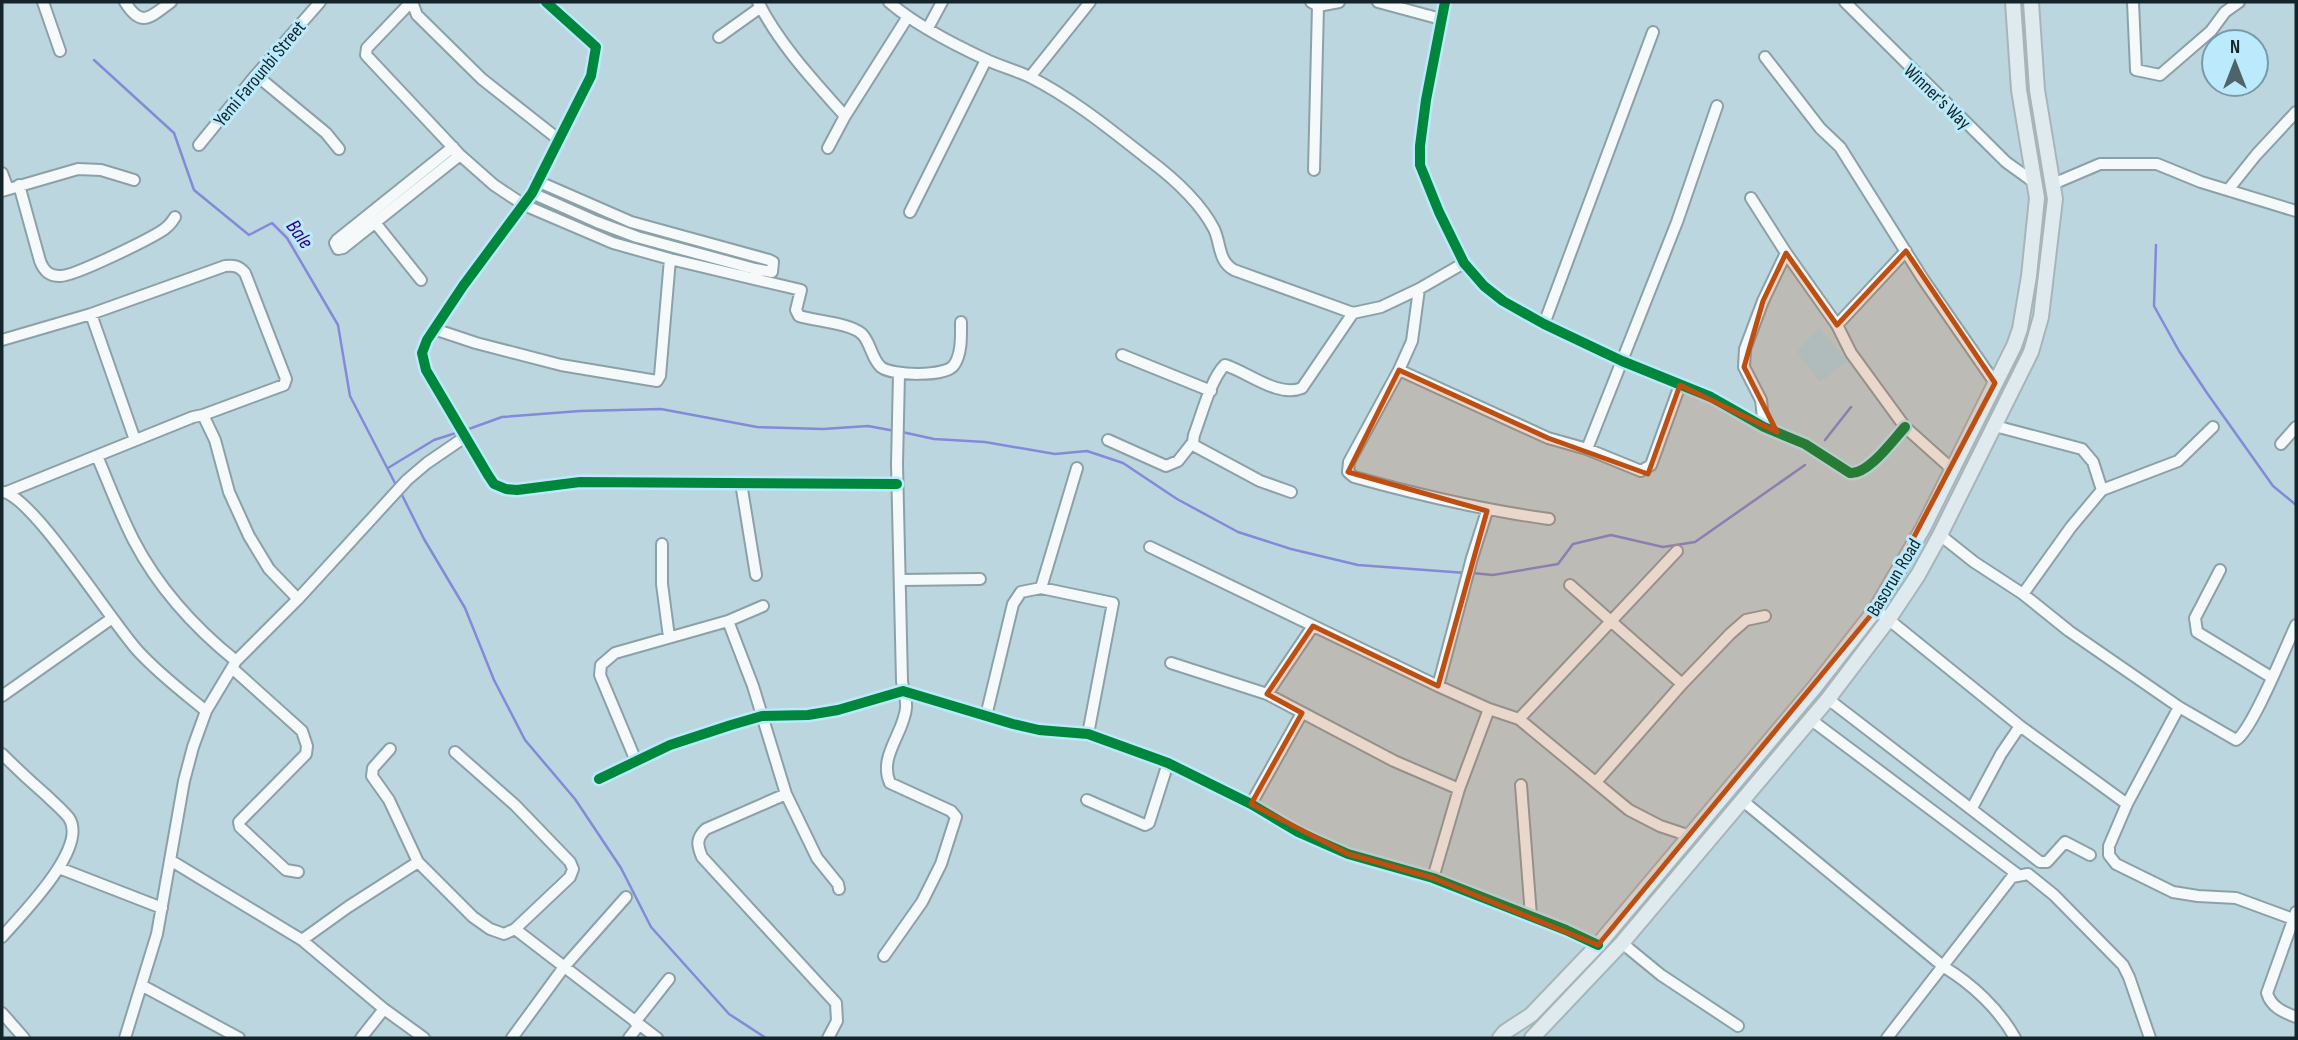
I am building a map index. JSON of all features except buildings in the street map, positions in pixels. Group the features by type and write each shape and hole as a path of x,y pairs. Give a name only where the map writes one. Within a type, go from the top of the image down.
{"main road":[{"name":"Basorun Road","path":"1500,1038 1531,1015 1598,945 1876,609 1953,470 2020,330 2036,217 2035,183 2019,90 2013,2"},
{"name":"Basorun Road","path":"1532,1038 1622,943 1828,699 1888,620 1918,575 1940,535 2031,352 2037,334 2054,220 2053,184 2037,90 2031,2"}],"street":[{"path":"43,2 60,51"},
{"path":"125,2 139,19 147,18 171,2"},
{"name":"Yemi Farounbi Street","path":"199,145 320,2"},
{"path":"558,139 482,79 417,15 411,2 367,48 366,55 456,151 494,185 524,205 613,243 670,260 800,290 796,310 799,316 837,324 861,334 882,367 899,374 948,370 955,365 961,322"},
{"path":"546,2 596,47 596,62 532,193 463,286 434,329 422,353 426,370 495,484 517,490 580,482 897,484"},
{"path":"889,2 907,18 986,60 1030,77 1102,123 1165,172 1207,218 1227,266 1353,313 1381,307 1464,263"},
{"path":"928,28 942,2"},
{"path":"1030,77 1090,2"},
{"path":"1314,170 1314,4 1339,2"},
{"path":"1378,2 1441,19"},
{"path":"1445,2 1422,127 1420,165 1464,263 1484,286 1503,301 1544,324 1622,361 1711,397 1764,427 1805,444 1844,471 1856,474 1870,464 1905,427"},
{"name":"Winner's Way","path":"1845,2 2006,162 2035,183"},
{"path":"2133,2 2136,70 2160,75 2211,31 2223,7 2239,2"},
{"path":"719,37 759,5 768,22 808,75 845,116"},
{"path":"828,148 907,18"},
{"path":"1544,324 1653,32"},
{"path":"1765,57 1819,128 1840,147 1995,383"},
{"path":"910,212 986,60"},
{"path":"256,75 326,133 339,149"},
{"path":"1587,449 1676,222 1717,106"},
{"path":"2228,190 2296,112"},
{"path":"421,281 372,219 456,151"},
{"path":"2053,184 2100,164 2157,164 2296,211"},
{"path":"10,188 78,169 101,170 134,180"},
{"path":"2,173 43,269 51,275 70,275 131,247 162,232 175,217"},
{"path":"532,193 638,237 755,269 773,270 773,262 769,260 631,222 537,181"},
{"path":"1751,198 1786,253 1838,324 1851,353 1905,427 1953,470"},
{"path":"1838,324 1906,251"},
{"path":"1764,427 1761,400 1744,367 1745,349 1763,300 1786,253"},
{"path":"434,329 561,365 657,381 660,376 670,260"},
{"path":"2,337 91,314 225,266 241,268 286,379 284,385 193,417 4,492"},
{"path":"1419,289 1412,341 1349,462 1348,472 1353,477 1488,511 1549,519"},
{"path":"1108,440 1166,466 1178,461 1193,442 1221,369 1226,365 1281,389 1302,388 1353,313"},
{"path":"91,314 135,440"},
{"path":"1122,355 1211,391"},
{"path":"1399,370 1548,438 1587,449 1641,471 1651,465 1680,385"},
{"path":"884,956 922,902 941,864 956,817 951,811 890,783 887,777 888,759 906,710 903,691 897,484 899,374"},
{"path":"203,415 215,440 229,492 249,536 269,569 298,599"},
{"path":"1995,426 2082,449 2093,462 2102,489"},
{"path":"2023,594 2102,489 2178,461 2213,427"},
{"path":"2281,444 2296,427"},
{"path":"125,1038 158,934 184,781 206,711 234,664 298,599 407,480 463,433"},
{"path":"1193,442 1195,446 1260,481 1291,492"},
{"path":"97,456 134,541 150,566 186,614 302,731 306,754 239,822 240,827 286,870 298,872"},
{"path":"1041,588 1077,468"},
{"path":"741,483 756,575"},
{"path":"4,492 21,501 45,528 111,619 160,674 206,711"},
{"path":"1438,686 1467,575 1488,511"},
{"path":"1940,535 1974,562 2023,594 2069,631 2179,707 2236,740 2242,736 2256,713 2296,625"},
{"path":"662,544 662,584 669,637"},
{"path":"1150,547 1438,686 1519,719 1629,810 1660,826 1690,836"},
{"path":"1519,719 1676,551"},
{"path":"2220,570 2195,618 2197,632 2271,677"},
{"path":"901,580 980,579"},
{"path":"1570,585 1682,684"},
{"path":"986,716 1013,604 1021,592 1041,588 1113,603 1088,734"},
{"path":"636,761 600,676 601,665 615,653 729,621 763,606"},
{"path":"1876,609 2020,726 2127,804"},
{"path":"1597,782 1682,684 1746,620 1765,616"},
{"path":"2,696 111,619"},
{"path":"729,621 753,686 786,794 817,858 839,889"},
{"path":"1268,694 1313,626"},
{"path":"1171,663 1268,694 1394,761 1459,789"},
{"path":"599,779 670,745 762,716 808,715 838,710 903,691 1040,730 1088,734 1168,763 1251,804 1298,832 1348,854 1433,878 1598,945"},
{"path":"1828,699 2040,862 2047,862 2065,842 2090,855"},
{"path":"2179,707 2127,804 2109,846 2109,855 2116,864 2173,892 2236,898 2295,916 2267,993 2269,1001 2275,1007 2296,1017"},
{"path":"1433,878 1459,789 1489,709"},
{"path":"1251,804 1302,713"},
{"path":"1810,719 2017,874"},
{"path":"1972,808 2001,754 2020,726"},
{"path":"390,748 373,768 372,776 388,800 418,862 472,917 504,934 515,929 570,877 573,869 570,862 515,805 455,752"},
{"path":"2,936 47,886 73,835 70,820 4,759"},
{"path":"1087,800 1145,825 1149,823 1168,763"},
{"path":"1521,785 1531,916"},
{"path":"786,794 706,829 700,835 698,845 702,857 836,1003 837,1021 828,1038"},
{"path":"1742,801 1944,967 1963,979 2001,1016 2015,1038"},
{"path":"170,860 302,940 384,1009 424,1038"},
{"path":"302,940 418,862"},
{"path":"59,867 162,908"},
{"path":"1886,1038 2012,877 2028,874 2054,895 2123,965 2150,1038"},
{"path":"512,1038 564,967 626,897"},
{"path":"515,929 657,1038"},
{"path":"1622,943 1661,975 1738,1026"},
{"path":"629,1038 669,979"},
{"path":"143,986 236,1037"},
{"path":"361,1038 384,1009"},
{"path":"2,1013 23,1038"}],"highlighted area":[{"path":"1906,251 1995,383 1876,609 1598,945 1433,878 1348,854 1251,804 1302,713 1267,694 1313,626 1438,686 1487,511 1348,472 1399,370 1548,438 1648,474 1680,385 1777,432 1744,367 1763,301 1786,253 1837,325"}],"shaded area":[{"path":"1819,328 1847,361 1820,382 1797,352"}],"waterway":[{"name":"Bale","path":"94,60 174,133 194,190 249,235 272,223 287,238 338,325 350,396 397,487"},
{"path":"2156,245 2154,306 2179,351 2273,486 2296,505"},
{"path":"1825,440 1851,407"},
{"path":"466,430 502,417 661,409 757,427 823,429 868,426 895,431"},
{"path":"388,468 434,440 459,432"},
{"path":"902,432 934,439 985,442 1055,454 1087,451 1123,463 1177,499 1238,532 1291,549 1358,565 1466,573"},
{"path":"1472,573 1493,575 1558,564 1573,544 1611,535 1663,547 1695,542 1805,465"},
{"path":"401,493 424,539 465,608 494,680 525,740 575,799 621,868 651,927 729,1014 766,1038"}],"cycle path":[{"path":"546,2 596,47 591,76 532,193 463,286 427,340 422,353 426,370 494,484 517,490 580,482 897,484"},
{"path":"1445,2 1426,100 1420,165 1464,263 1484,286 1503,301 1544,324 1622,361 1711,397 1764,427 1805,444 1850,473 1872,463 1905,427"},
{"path":"599,779 670,745 762,716 808,715 838,710 903,691 1013,724 1039,730 1088,734 1168,763 1251,804 1298,832 1348,854 1433,878 1598,945"}]}
